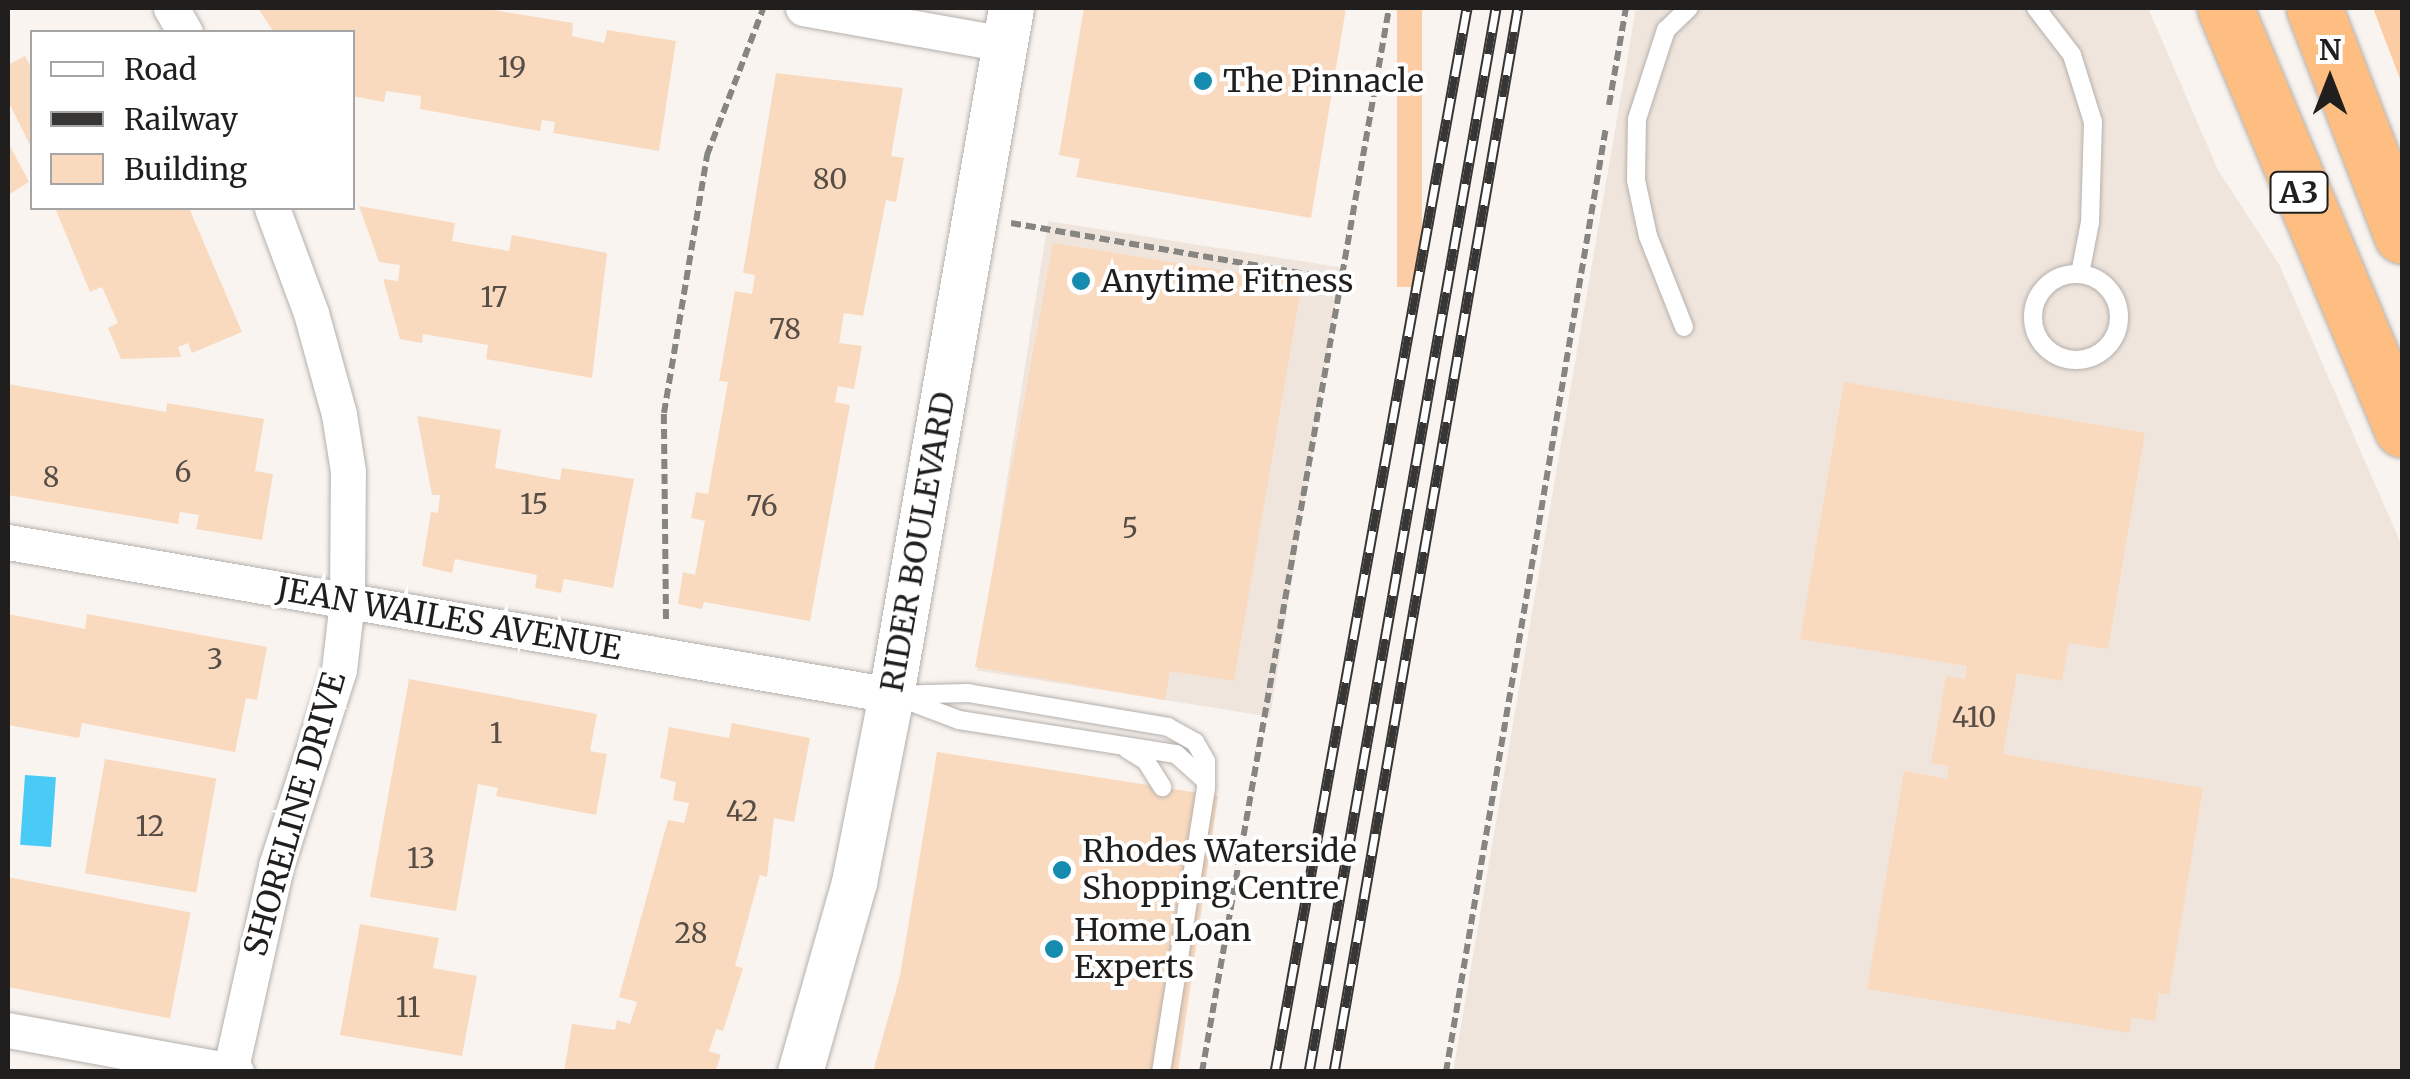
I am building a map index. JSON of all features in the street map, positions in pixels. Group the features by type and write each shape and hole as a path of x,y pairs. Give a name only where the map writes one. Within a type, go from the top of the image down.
{"highway":[{"name":"A3","path":"2226,8 2402,428"},
{"name":"A3","path":"2314,8 2402,236"}],"street":[{"path":"171,8 184,30"},
{"path":"803,8 1008,26"},
{"name":"RIDER BOULEVARD","path":"800,1072 854,882 891,694 1008,26"},
{"name":"SHORELINE DRIVE","path":"232,1071 272,882 339,670 347,601 348,472 339,414 312,313 273,210"},
{"name":"JEAN WAILES AVENUE","path":"8,542 891,694"},
{"path":"8,1030 232,1071"}],"lane":[{"path":"1674,8 1637,119 1636,180 1648,236 1684,327"},
{"path":"1666,30 1688,8"},
{"path":"2036,8 2072,55 2092,122 2090,222 2080,274"},
{"path":"2080,274 2094,277 2114,296 2119,324 2094,357 2066,360 2042,344 2032,318 2041,290 2080,274"},
{"path":"891,694 968,693 1168,727 1200,750 1206,786 1161,1072"},
{"path":"891,694 959,720 1185,757 1206,786"},
{"path":"1108,743 1146,761 1162,787"}],"path":[{"path":"1202,1072 1389,8"},
{"path":"1446,1072 1626,8"},
{"path":"667,656 664,413 707,155 763,9"},
{"path":"976,216 1340,280"}],"shaded area":[{"path":"1397,8 1422,8 1422,287 1397,287"},
{"path":"1636,8 2148,8 2218,170 2279,264 2402,546 2402,1071 1453,1072"},
{"path":"2373,8 2402,8 2402,84"},
{"path":"1048,221 1341,267 1270,717 977,670"}],"water":[{"path":"25,775 56,777 51,847 20,845"}],"building":[{"path":"258,8 481,8 573,23 572,36 604,43 607,30 676,41 659,151 553,133 555,122 542,120 540,131 420,109 421,96 386,91 384,102 355,97 355,30 272,30"},
{"name":"The Pinnacle","path":"1084,8 1346,8 1311,218 1076,177 1080,159 1059,155"},
{"path":"25,56 30,65 30,145 8,101 8,65"},
{"path":"776,73 903,88 891,156 904,158 896,202 886,200 863,316 844,313 839,343 862,346 854,389 838,386 835,402 850,405 810,621 704,602 702,609 678,604 683,572 695,575 705,521 691,518 696,492 708,494 728,382 719,381 735,291 752,294 755,275 743,273"},
{"path":"8,142 29,182 8,195"},
{"path":"359,206 455,223 452,241 509,251 512,235 607,253 592,378 486,359 488,345 423,334 422,343 400,339 383,279 398,281 400,265 379,262"},
{"path":"56,210 190,210 242,332 192,353 188,343 178,347 181,357 121,359 108,328 118,323 102,287 90,292"},
{"path":"1053,243 1302,283 1234,681 1170,671 1165,700 975,667"},
{"path":"1844,382 2145,433 2108,649 2069,643 2062,681 2017,673 2003,754 2203,788 2169,995 2159,993 2155,1021 2132,1017 2129,1033 1867,989 1904,771 1947,779 1949,766 1931,763 1946,676 1965,679 1967,666 1800,639"},
{"path":"8,384 166,412 167,403 264,419 255,471 273,474 262,540 196,529 199,515 180,512 178,524 8,495"},
{"path":"417,416 501,430 495,468 560,480 562,468 634,479 613,588 564,579 561,593 535,588 537,575 455,559 452,573 422,566 431,512 438,513 440,495 432,495"},
{"path":"8,614 85,629 87,614 267,647 257,700 246,698 235,752 82,723 79,738 8,725"},
{"path":"409,679 597,714 590,751 607,754 596,815 496,796 498,788 478,784 456,911 370,897"},
{"path":"732,723 810,738 794,822 774,818 767,877 760,875 735,966 743,968 723,1031 716,1029 709,1051 721,1055 715,1072 564,1072 572,1024 615,1030 617,1020 630,1024 637,1002 619,997 668,820 684,823 689,803 673,800 676,782 660,778 669,727 729,738"},
{"name":"Rhodes Waterside Shopping Centre","path":"937,752 1218,796 1178,1072 873,1072 900,976"},
{"path":"105,759 216,779 196,893 85,873"},
{"path":"8,877 191,912 170,1019 8,987"},
{"path":"360,924 439,938 433,968 477,976 462,1056 340,1035"}],"railway":[{"path":"1275,1072 1467,8"},
{"path":"1309,1072 1496,8"},
{"path":"1334,1072 1518,8"}],"place":[{"name":"The Pinnacle","path":"1203,81"},
{"name":"Anytime Fitness","path":"1081,281"},
{"name":"Rhodes Waterside Shopping Centre","path":"1062,870"},
{"name":"Home Loan Experts","path":"1054,949"}]}
